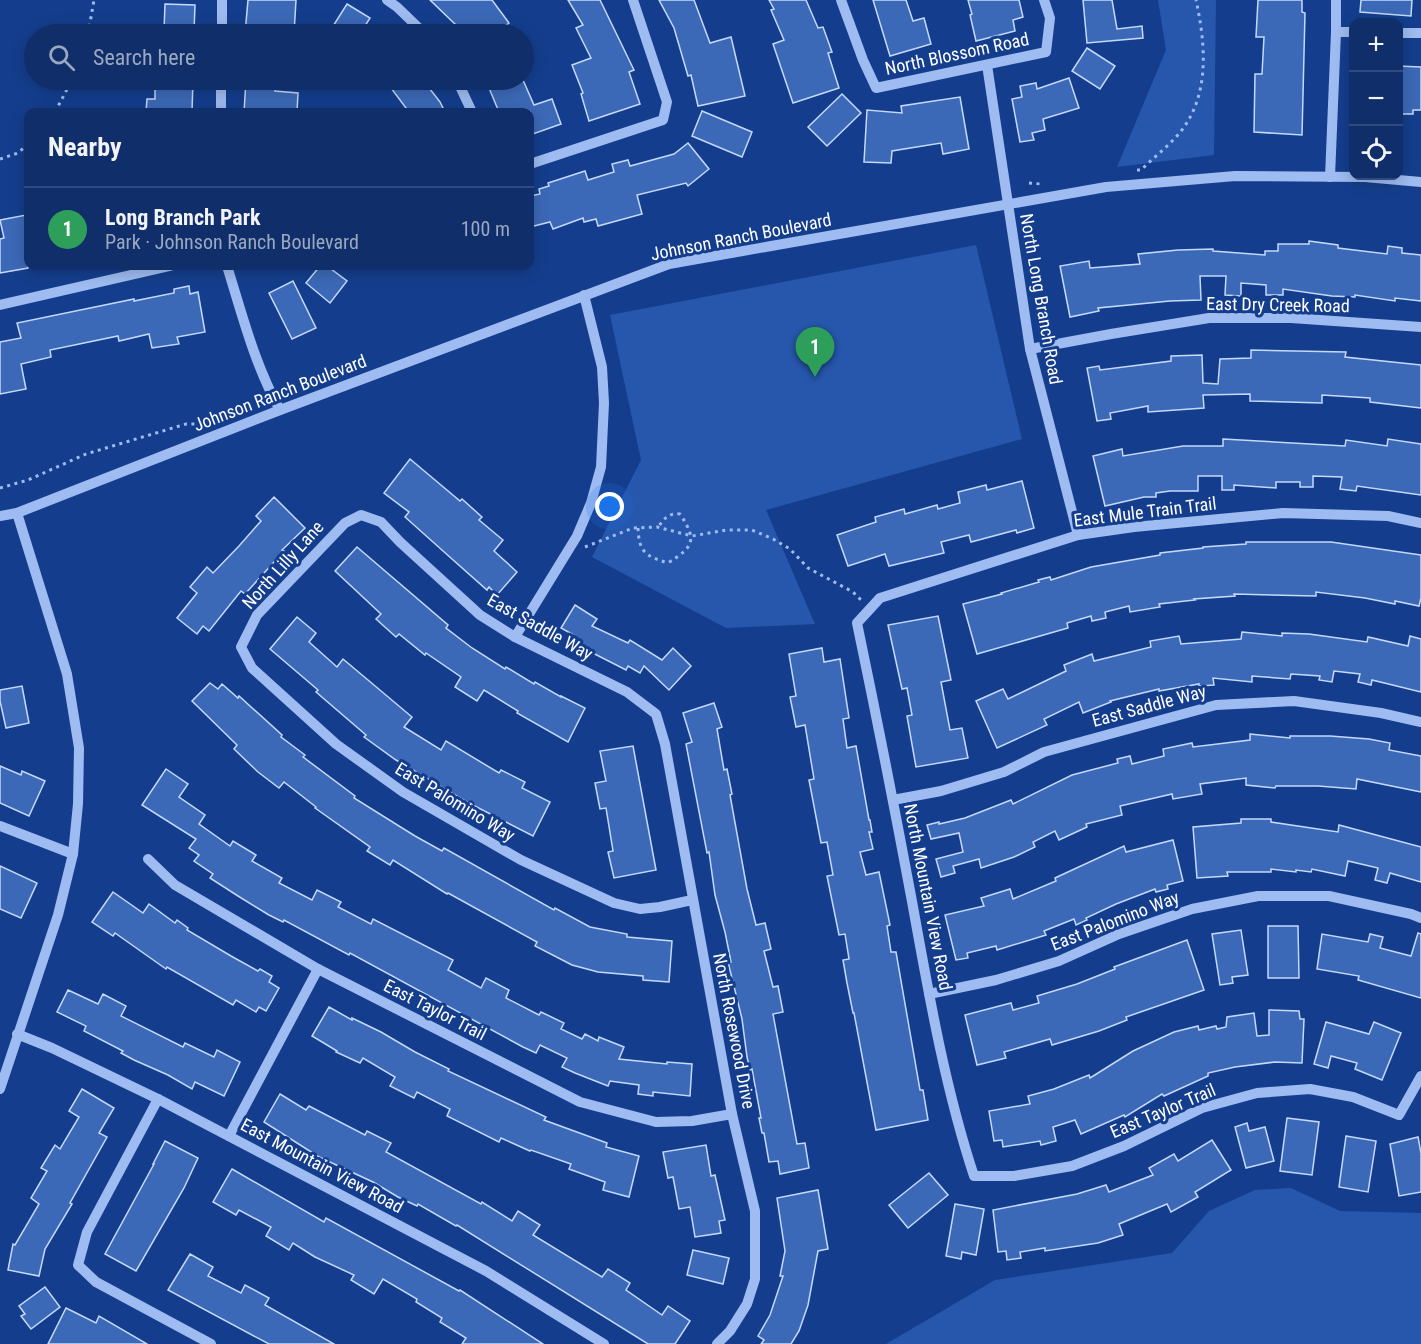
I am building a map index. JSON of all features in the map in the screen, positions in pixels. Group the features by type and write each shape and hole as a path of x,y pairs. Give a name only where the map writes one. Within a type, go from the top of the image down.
{"street":[{"path":"222,0 222,24"},
{"path":"387,0 415,24"},
{"path":"534,163 663,120 667,102 633,0"},
{"name":"North Blossom Road","path":"841,0 862,60 876,88 1046,52 1050,18 1044,0"},
{"path":"1330,177 1336,0"},
{"path":"1336,32 1349,32"},
{"path":"1403,33 1421,33"},
{"name":"North Long Branch Road","path":"987,65 1030,349 1078,535"},
{"path":"221,90 221,108"},
{"path":"462,90 470,108"},
{"name":"Johnson Ranch Boulevard","path":"0,516 17,513 669,264 1106,187 1223,177 1365,177 1421,182"},
{"path":"0,305 153,270"},
{"path":"228,270 248,331 280,411"},
{"path":"515,637 574,541 591,503 601,466 602,367 584,295"},
{"name":"East Dry Creek Road","path":"1030,349 1209,318 1292,318 1421,327"},
{"path":"0,1089 58,915 73,854 78,804 79,748 67,674 17,513"},
{"name":"East Mule Train Trail","path":"857,623 880,598 1078,535 1134,527 1283,513 1388,516 1421,523"},
{"name":"East Saddle Way","path":"361,515 381,522 480,615 515,637 627,692 656,714"},
{"name":"North Lilly Lane","path":"241,647 256,615 345,523 361,515"},
{"name":"North Mountain View Road","path":"857,623 929,994 962,1140 974,1176"},
{"name":"East Palomino Way","path":"241,647 252,668 336,744 403,792 521,860 614,903 640,909 692,900"},
{"name":"East Saddle Way","path":"893,800 962,785 1004,772 1044,752 1216,705 1294,701 1381,713 1421,722"},
{"name":"North Rosewood Drive","path":"656,714 665,744 732,1114 755,1211 755,1279 747,1304 730,1330 717,1344"},
{"path":"0,826 73,854"},
{"name":"East Taylor Trail","path":"148,859 176,885 318,969 580,1102 656,1122 692,1121 732,1114"},
{"name":"East Palomino Way","path":"929,994 996,980 1059,961 1119,934 1192,909 1258,896 1329,896 1421,918"},
{"path":"229,1136 318,969"},
{"name":"East Mountain View Road","path":"17,1034 52,1048 158,1099 486,1271 604,1344"},
{"name":"East Taylor Trail","path":"974,1176 1014,1176 1072,1166 1124,1146 1202,1108 1257,1093 1310,1089 1353,1097 1399,1115 1421,1076"},
{"path":"158,1099 87,1232 78,1265 96,1282 168,1323 211,1344"}],"path":[{"path":"90,24 94,0"},
{"path":"1129,171 1141,170 1176,137 1196,104 1203,74 1204,55 1203,30 1196,0"},
{"path":"57,108 67,90"},
{"path":"0,159 18,153 24,148"},
{"path":"1029,183 1048,183"},
{"path":"0,488 28,480 86,454 186,424 204,424 273,398"},
{"path":"638,528 640,546 648,557 668,563 686,551 692,536 690,529 680,514 672,513 665,517 657,527"},
{"path":"574,541 587,548 633,528 657,527 692,536 727,530 752,530 773,538 790,549 808,568 853,592 870,609"}],"shaded area":[{"path":"1158,0 1216,0 1214,155 1117,167 1166,50"},
{"path":"976,245 1022,439 766,510 815,624 726,628 592,557 641,460 610,315"},
{"path":"1291,1188 1340,1211 1421,1213 1421,1344 886,1344 995,1280 1172,1253 1209,1211 1255,1190"}],"building":[{"path":"248,0 296,0 295,24 246,24"},
{"path":"430,0 492,0 509,23 508,24 455,24"},
{"path":"568,0 600,0 634,70 629,72 640,104 589,121 581,94 583,93 572,65 591,58 576,28 583,25"},
{"path":"659,0 694,0 710,43 731,37 745,96 698,106 691,75 688,76 674,28"},
{"path":"769,0 806,0 818,28 823,27 832,52 828,53 839,88 793,103 773,44 784,40"},
{"path":"873,0 906,0 913,21 924,18 931,44 890,56"},
{"path":"968,0 1019,0 1023,17 1013,20 1015,31 976,41"},
{"path":"1083,0 1112,0 1117,29 1142,26 1143,38 1087,43"},
{"path":"1258,0 1302,0 1302,12 1305,13 1302,135 1254,132 1255,74 1262,74 1264,37 1256,37"},
{"path":"1361,0 1412,0 1411,16 1360,12"},
{"path":"165,4 195,5 194,24 164,24"},
{"path":"347,4 370,18 366,24 334,24"},
{"path":"1087,48 1115,66 1100,89 1072,71"},
{"path":"1403,66 1421,67 1421,110 1413,110 1413,114 1403,114"},
{"path":"1069,78 1079,108 1043,119 1045,130 1032,133 1034,140 1020,142 1012,99 1022,97 1020,86 1036,83 1037,89"},
{"path":"155,90 193,90 192,108 146,108 147,99 155,99"},
{"path":"245,90 298,93 297,108 244,108"},
{"path":"392,90 431,90 443,108 406,108"},
{"path":"490,90 527,90 534,105 552,99 561,124 534,134 534,108 497,108"},
{"path":"842,94 861,113 827,146 808,127"},
{"path":"960,97 969,149 943,154 941,143 892,151 891,163 864,162 867,110 902,113 901,106"},
{"path":"702,111 752,132 742,157 692,136"},
{"path":"688,143 709,169 688,186 686,183 637,195 642,214 598,226 596,219 584,222 583,218 553,229 550,222 534,226 534,195 540,194 539,189 549,186 548,183 585,171 588,180 614,172 612,164 628,160 630,166 674,154"},
{"path":"24,215 24,269 0,273 0,239 4,238 0,220"},
{"path":"1309,241 1338,245 1338,248 1387,254 1388,246 1402,248 1402,253 1421,255 1421,301 1395,298 1395,301 1355,295 1355,297 1332,296 1283,289 1283,295 1266,295 1266,285 1241,283 1241,296 1225,295 1226,276 1200,276 1201,300 1098,308 1099,311 1070,317 1060,266 1089,261 1090,268 1140,264 1138,254 1178,250 1213,249 1213,251 1265,255 1265,251 1278,251 1278,244 1309,244"},
{"path":"317,270 332,270 347,281 330,303 306,283"},
{"path":"293,281 316,328 292,339 269,293"},
{"path":"189,286 190,294 198,292 205,332 177,337 179,344 152,348 149,334 119,341 118,336 50,350 51,357 21,364 26,389 0,394 0,342 21,338 17,323 174,293 174,289"},
{"path":"1251,350 1346,352 1345,357 1421,365 1421,408 1370,402 1370,398 1322,395 1322,403 1250,401 1250,394 1203,395 1204,408 1148,412 1148,406 1110,413 1111,419 1097,421 1087,368 1099,366 1100,370 1171,361 1171,356 1202,355 1203,383 1218,384 1220,359 1251,358"},
{"path":"1223,439 1345,446 1346,440 1387,446 1388,439 1421,444 1421,495 1357,486 1356,491 1340,489 1342,477 1313,476 1313,487 1300,487 1300,482 1276,482 1276,488 1234,485 1234,490 1222,490 1222,476 1198,476 1198,491 1156,493 1156,497 1144,497 1105,506 1093,456 1122,449 1123,456 1183,446 1223,446"},
{"path":"410,459 460,501 462,499 482,517 479,520 503,540 494,551 517,572 497,595 489,587 487,590 405,517 409,512 384,493"},
{"path":"1022,481 1034,528 1017,533 1016,530 971,542 969,535 941,542 944,553 889,566 885,554 848,566 837,535 876,522 875,517 904,509 905,514 937,505 938,509 960,503 958,492 986,485 987,490"},
{"path":"274,497 305,528 282,550 284,551 245,594 241,591 209,631 203,626 197,634 177,618 197,593 190,587 207,567 213,573 239,546 261,521 256,516"},
{"path":"1246,542 1331,542 1421,555 1419,606 1316,592 1316,596 1234,594 1235,596 1159,604 1160,607 1130,612 1129,606 1105,612 1106,618 1092,621 1091,616 1067,623 1068,628 977,654 963,604 1002,594 1039,582 1038,580 1050,577 1051,580 1091,567 1160,555 1160,553 1246,544"},
{"path":"357,547 448,625 446,628 472,648 505,669 506,667 534,684 535,682 585,708 568,742 517,713 518,711 484,690 477,701 455,687 461,677 426,653 425,655 399,634 396,637 376,619 381,614 335,571"},
{"path":"575,605 597,619 592,626 628,643 630,640 662,660 673,648 691,666 669,690 644,666 640,673 628,666 626,670 583,648 569,639 572,634 561,628"},
{"path":"938,616 951,680 941,682 950,730 962,728 968,758 916,767 907,716 912,715 907,688 902,689 888,625"},
{"path":"297,617 316,633 309,642 337,667 343,659 412,717 404,727 441,750 446,741 499,773 501,770 525,782 522,788 550,802 533,836 465,801 396,760 364,737 366,735 316,692 318,690 270,649"},
{"path":"1242,632 1282,636 1282,633 1309,634 1367,642 1368,637 1408,646 1410,636 1421,639 1421,692 1372,680 1371,685 1358,682 1360,674 1334,671 1332,682 1319,680 1320,676 1291,674 1290,679 1252,676 1252,682 1213,678 1214,685 1199,686 1199,684 1159,691 1159,689 1110,701 1083,713 1079,702 1044,719 1047,725 997,748 976,701 1003,689 1008,699 1066,671 1064,665 1092,654 1094,661 1151,647 1150,641 1179,636 1181,644 1241,639"},
{"path":"822,648 824,662 840,659 849,718 843,719 847,748 856,746 872,832 869,832 873,849 860,852 866,875 879,872 890,925 887,926 891,952 896,952 920,1090 923,1090 928,1120 876,1130 843,960 849,959 845,934 839,935 827,876 833,875 827,842 821,843 809,780 814,779 805,725 796,727 790,697 796,696 789,654"},
{"path":"210,683 218,689 222,684 238,698 239,696 282,735 281,737 305,755 303,757 355,796 354,798 415,836 442,851 444,848 554,910 555,908 590,927 627,934 627,937 672,941 669,982 643,980 643,976 598,972 572,965 535,946 537,942 447,894 393,860 390,865 367,851 370,847 315,808 284,782 279,788 234,749 237,745 192,701"},
{"path":"22,686 29,723 6,728 0,690"},
{"path":"714,703 722,727 717,729 724,770 727,769 732,794 730,795 747,889 756,925 765,923 771,949 764,951 773,987 778,986 783,1012 773,1014 797,1144 805,1143 809,1168 780,1174 778,1161 769,1162 764,1133 762,1133 752,1069 750,1070 747,1057 742,1019 728,962 731,962 715,895 709,852 707,853 686,744 692,742 683,713"},
{"path":"1250,734 1290,738 1290,736 1330,736 1390,743 1389,750 1421,756 1421,792 1357,779 1356,789 1318,786 1276,786 1275,788 1246,785 1246,778 1200,784 1202,794 1173,799 1172,794 1120,806 1122,815 1086,824 1087,827 1059,840 1055,831 1033,842 1035,847 1014,857 981,868 979,859 953,866 955,873 941,877 936,859 963,852 959,833 931,839 927,825 965,818 1011,800 1013,804 1072,775 1118,763 1117,759 1130,756 1132,764 1164,756 1163,749 1192,743 1193,747 1250,740"},
{"path":"633,746 656,870 614,878 608,852 613,851 606,808 600,809 595,783 606,781 600,751"},
{"path":"0,766 21,775 22,771 45,781 29,816 0,803"},
{"path":"166,769 188,784 179,797 205,815 199,824 230,846 233,841 256,855 252,861 282,878 279,883 312,900 317,890 341,902 338,907 371,924 373,919 453,960 448,970 481,988 486,978 509,990 506,998 539,1015 541,1012 564,1023 561,1029 582,1039 585,1034 598,1041 599,1037 624,1047 619,1059 692,1064 690,1096 653,1092 653,1096 638,1094 639,1085 610,1081 608,1086 575,1073 562,1067 567,1058 540,1045 536,1053 523,1047 350,953 349,955 284,920 283,922 269,915 238,896 210,878 213,874 194,861 199,855 189,848 196,839 142,805"},
{"path":"1241,819 1271,819 1271,822 1338,832 1339,825 1421,847 1421,882 1390,873 1387,883 1375,880 1378,868 1348,861 1345,876 1312,869 1311,872 1296,870 1296,872 1271,869 1271,872 1227,872 1228,876 1197,878 1193,827 1241,823"},
{"path":"1173,840 1183,881 1167,885 1168,889 1156,892 1155,889 1116,904 1076,925 1074,919 1044,931 1046,935 997,950 996,946 967,953 968,958 956,960 945,915 984,906 981,898 1010,889 1013,899 1056,881 1055,878 1124,846 1126,852"},
{"path":"0,866 37,883 21,918 0,909"},
{"path":"113,892 143,913 149,904 175,923 177,920 188,928 187,930 231,956 272,976 269,982 279,988 266,1011 259,1007 256,1012 236,1000 233,1005 167,967 166,969 115,933 113,936 92,922"},
{"path":"1268,926 1298,926 1299,978 1268,978"},
{"path":"1241,930 1248,975 1232,977 1233,983 1220,985 1212,934"},
{"path":"1418,933 1421,934 1421,998 1358,980 1359,976 1317,969 1322,934 1368,942 1370,934 1383,937 1380,948 1411,956"},
{"path":"1187,940 1204,990 1126,1017 1127,1020 1099,1031 1052,1045 1050,1039 1004,1052 1006,1058 977,1065 965,1015 1011,1003 1013,1010 1039,1003 1037,996 1077,984 1115,969 1114,967"},
{"path":"68,990 98,1004 103,994 126,1006 121,1016 183,1047 185,1043 214,1057 217,1050 240,1062 224,1096 195,1082 192,1089 134,1060 121,1053 123,1051 84,1031 86,1026 57,1012"},
{"path":"329,1007 381,1032 449,1069 448,1071 546,1117 544,1120 607,1143 606,1147 639,1156 629,1197 603,1190 605,1182 569,1169 571,1164 530,1151 501,1138 499,1142 447,1116 450,1109 417,1092 414,1098 390,1086 395,1077 363,1058 360,1063 336,1052 312,1036"},
{"path":"1269,1010 1299,1011 1300,1019 1304,1019 1302,1063 1275,1062 1208,1073 1208,1076 1164,1096 1162,1094 1125,1117 1124,1115 1081,1134 1075,1120 1053,1127 1056,1141 1041,1145 1040,1141 1003,1147 1002,1140 994,1141 989,1111 1030,1104 1028,1096 1054,1089 1089,1075 1090,1078 1133,1051 1174,1032 1198,1026 1199,1030 1216,1026 1217,1029 1226,1027 1227,1017 1254,1013 1257,1036 1269,1035"},
{"path":"1326,1022 1369,1034 1374,1022 1401,1033 1382,1080 1355,1069 1357,1063 1331,1056 1328,1068 1314,1064"},
{"path":"82,1089 114,1108 99,1133 107,1137 70,1203 72,1204 45,1249 39,1276 8,1270 13,1244 15,1245 39,1204 31,1198 47,1171 41,1168 55,1145 60,1149 79,1117 69,1111"},
{"path":"280,1094 306,1110 309,1106 365,1135 367,1131 391,1143 386,1152 481,1204 482,1202 512,1221 518,1211 540,1225 533,1235 602,1277 608,1269 630,1283 626,1290 662,1315 668,1306 690,1321 675,1344 648,1344 457,1225 319,1157 264,1122"},
{"path":"1287,1118 1319,1122 1312,1175 1280,1171"},
{"path":"1247,1123 1249,1131 1265,1127 1274,1161 1246,1168 1235,1127"},
{"path":"1346,1136 1376,1141 1368,1192 1339,1187"},
{"path":"1418,1137 1421,1153 1421,1192 1399,1196 1390,1144"},
{"path":"1212,1140 1231,1170 1195,1192 1198,1197 1171,1212 1167,1204 1119,1224 1123,1235 1098,1243 1045,1251 1045,1248 1020,1252 1021,1258 1007,1260 1006,1251 998,1252 993,1210 1077,1194 1106,1185 1109,1192 1153,1175 1149,1168 1174,1154 1178,1161"},
{"path":"165,1141 198,1158 184,1188 136,1271 105,1254"},
{"path":"706,1145 711,1176 715,1175 725,1220 719,1221 721,1233 695,1237 690,1207 679,1209 673,1177 668,1178 663,1152"},
{"path":"232,1169 324,1222 326,1218 460,1290 543,1344 462,1344 466,1338 440,1322 442,1318 416,1302 417,1299 383,1279 374,1294 351,1280 354,1275 315,1257 293,1243 289,1250 266,1236 271,1227 239,1210 236,1215 213,1202"},
{"path":"929,1173 948,1195 908,1228 889,1205"},
{"path":"818,1190 828,1249 818,1251 808,1305 799,1331 791,1344 761,1344 764,1340 758,1336 770,1315 783,1276 780,1276 785,1251 777,1198"},
{"path":"955,1204 984,1209 976,1255 962,1252 961,1259 946,1256"},
{"path":"693,1250 729,1258 723,1284 687,1275"},
{"path":"190,1254 213,1267 208,1276 241,1293 245,1285 269,1298 265,1305 334,1344 269,1344 168,1290"},
{"path":"45,1287 60,1307 31,1329 21,1316 25,1314 19,1306"},
{"path":"66,1308 96,1323 99,1316 147,1344 48,1344"}],"place":[{"name":"Long Branch Park","path":"815,377"}]}
